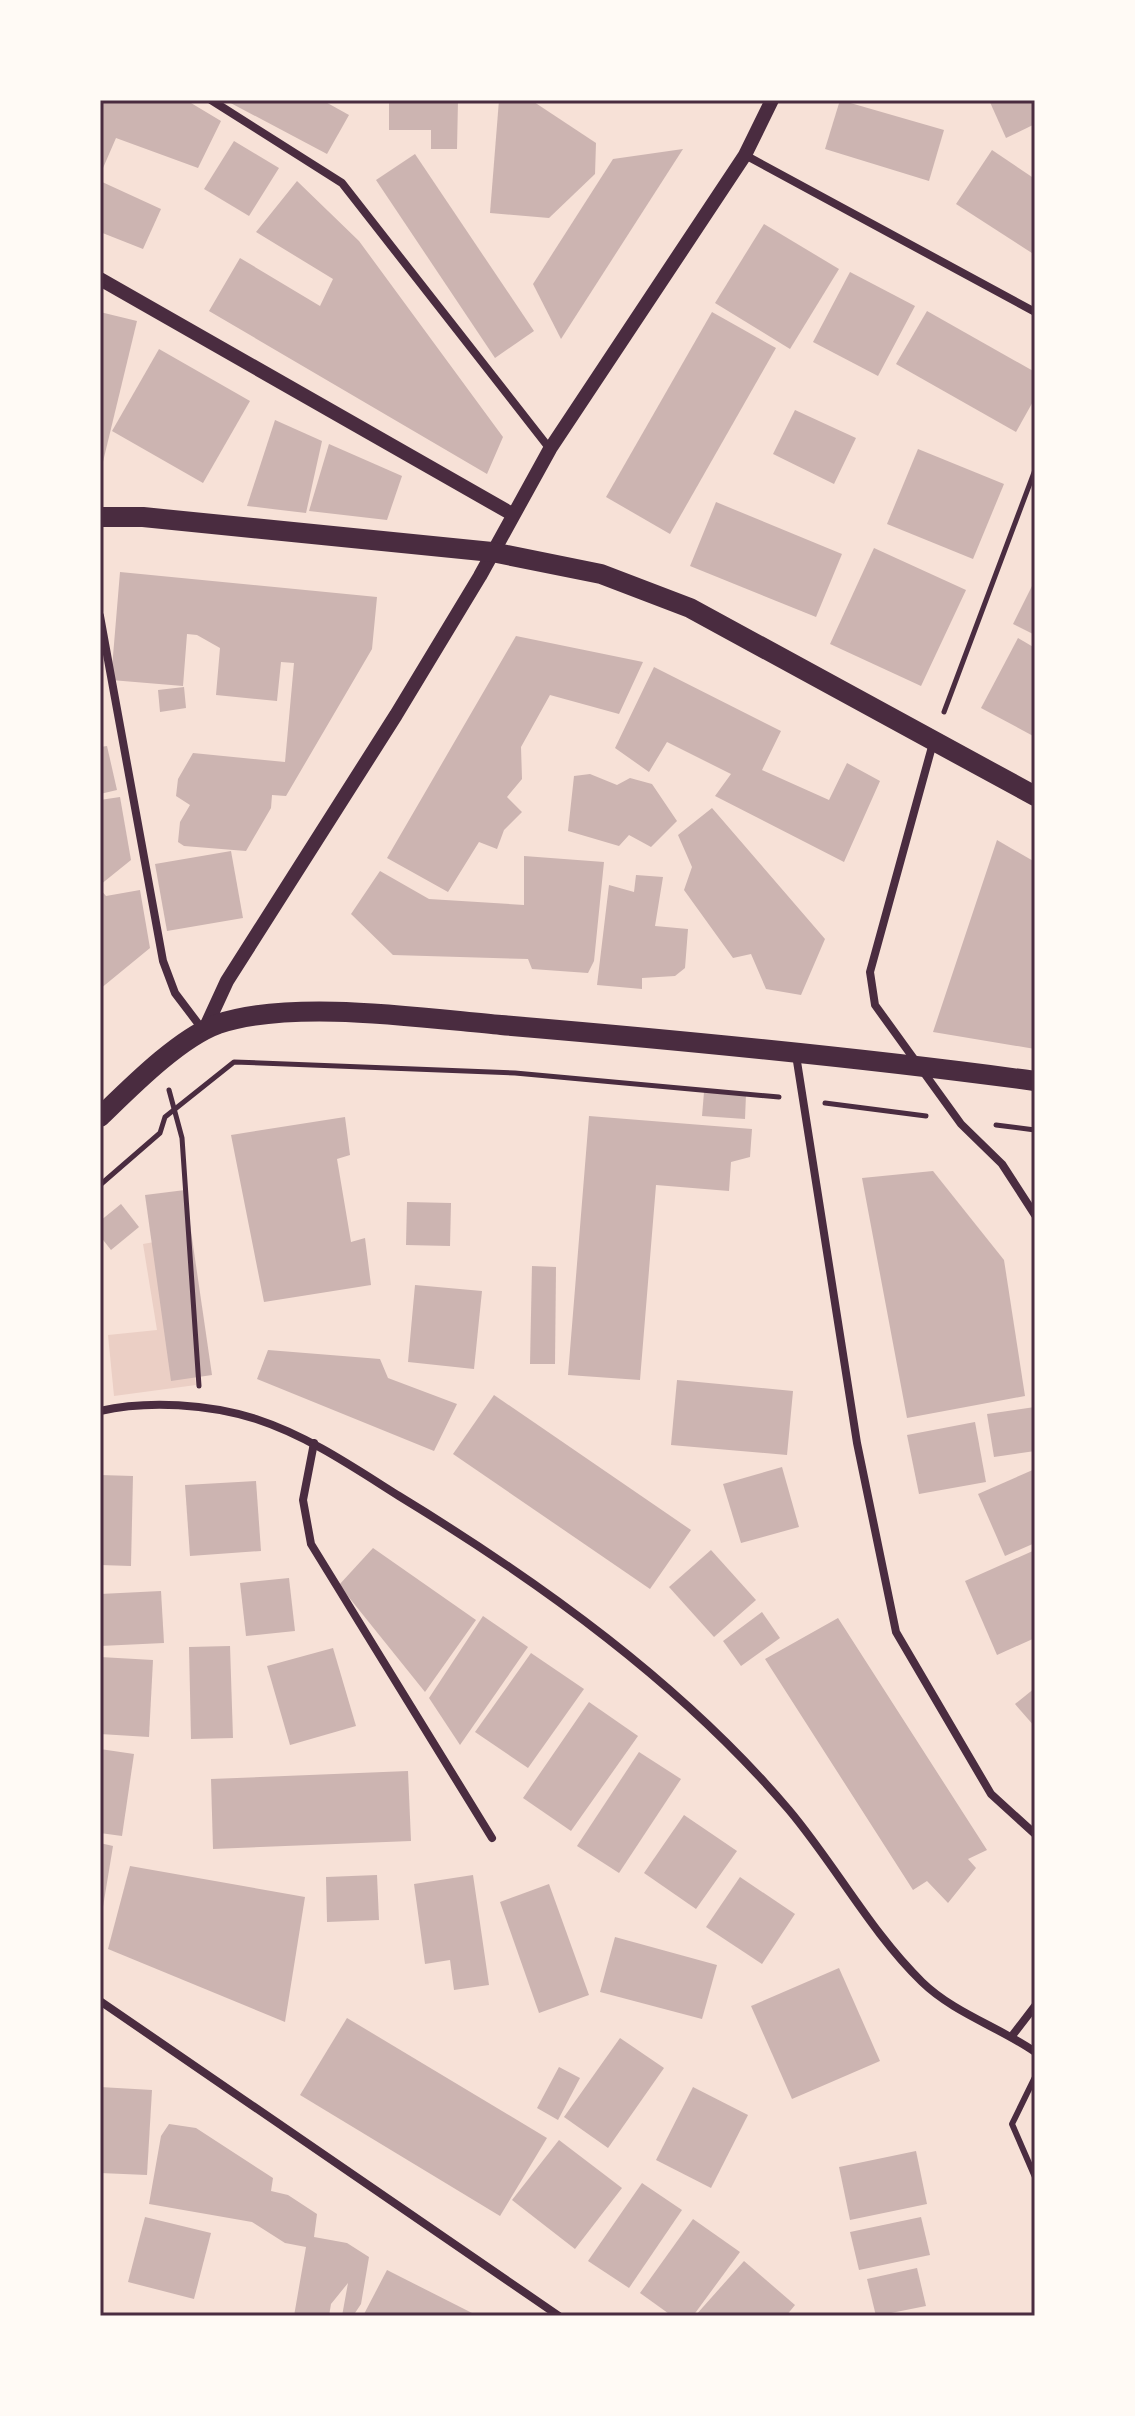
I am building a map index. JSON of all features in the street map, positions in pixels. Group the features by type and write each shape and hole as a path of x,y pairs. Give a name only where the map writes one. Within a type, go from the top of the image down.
{"main road":[{"path":"100,517 143,517 492,552 601,574 690,608 934,738 1035,796"},
{"path":"104,1106 204,1031 218,1024 267,1015 347,1015 522,1027 964,1071 1035,1081"}],"street":[{"path":"211,100 342,183 550,449"},
{"path":"100,616 163,961 175,993 204,1031 227,981 396,715 550,449 745,155 772,100"},
{"path":"745,155 1035,312"},
{"path":"100,279 512,514"},
{"path":"934,738 870,972 875,1005 961,1124 1002,1164 1035,1215"},
{"path":"796,1054 857,1443 896,1632 991,1794 1035,1834"},
{"path":"100,1411 201,1407 255,1419 314,1443 444,1523 623,1653 717,1736 789,1811 893,1951 924,1984 962,2012 1012,2036 1035,2052"},
{"path":"314,1443 303,1500 311,1544 492,1838"},
{"path":"100,2001 559,2316"},
{"path":"1012,2036 1035,2006"}],"lane":[{"path":"1035,2077 1012,2124 1035,2177"}],"path":[{"path":"934,738 1035,470"},
{"path":"162,1062 182,1138 201,1407"},
{"path":"100,1185 160,1133 165,1117 234,1062 515,1073 784,1098"},
{"path":"816,1102 940,1118"},
{"path":"986,1124 1035,1130"}],"shaded area":[{"path":"182,1237 196,1385 114,1396 108,1335 157,1330 143,1244"}],"building":[{"path":"100,100 186,100 221,121 198,168 116,138 100,175"},
{"path":"225,100 322,100 349,115 327,154"},
{"path":"389,100 458,100 457,149 431,149 431,130 389,130"},
{"path":"499,100 531,100 596,143 595,174 549,218 490,213"},
{"path":"840,100 944,130 929,181 825,149"},
{"path":"989,100 1035,100 1035,124 1006,138"},
{"path":"234,141 279,168 249,216 204,189"},
{"path":"683,149 561,339 533,284 613,159"},
{"path":"992,150 1035,179 1035,255 956,204"},
{"path":"415,154 534,331 495,358 376,180"},
{"path":"100,181 161,209 143,249 100,232"},
{"path":"297,181 359,241 503,437 487,474 209,311 240,258 320,306 333,279 256,232"},
{"path":"764,224 839,269 790,349 715,303"},
{"path":"850,272 915,306 878,376 813,342"},
{"path":"927,311 1035,372 1035,398 1016,432 896,364"},
{"path":"100,312 137,321 101,470 100,470"},
{"path":"712,312 776,348 670,534 606,497"},
{"path":"159,349 250,401 203,483 112,431"},
{"path":"795,410 856,438 834,484 773,454"},
{"path":"275,420 322,441 306,513 247,506"},
{"path":"329,444 402,476 387,520 309,511"},
{"path":"918,449 1004,484 973,559 887,524"},
{"path":"716,502 842,554 816,617 690,566"},
{"path":"874,548 966,590 921,686 830,644"},
{"path":"120,572 377,597 372,649 286,796 272,795 271,808 246,851 184,846 178,842 180,822 190,805 176,796 178,779 193,753 285,762 294,663 281,662 277,701 216,695 220,648 197,635 187,634 183,686 111,680"},
{"path":"1035,580 1035,635 1013,624"},
{"path":"516,636 643,662 619,714 550,695 521,747 522,779 507,797 522,812 504,830 497,849 479,842 448,892 387,858"},
{"path":"1018,638 1035,648 1035,737 981,708"},
{"path":"654,667 781,731 762,770 829,800 847,763 880,781 844,862 715,796 731,774 667,742 649,772 615,748"},
{"path":"184,687 186,708 160,712 158,690"},
{"path":"107,746 117,790 100,794 100,747"},
{"path":"590,774 617,785 630,778 652,784 677,821 651,847 629,835 619,846 568,831 574,776"},
{"path":"120,797 131,860 100,885 100,800"},
{"path":"712,808 825,939 801,995 766,989 751,954 733,958 684,890 692,867 678,835"},
{"path":"997,840 1035,862 1035,1049 933,1032"},
{"path":"231,851 243,918 167,931 155,864"},
{"path":"524,856 604,862 594,961 588,973 532,969 528,959 393,955 351,914 380,871 429,899 524,905"},
{"path":"636,875 663,877 655,926 688,929 685,968 675,976 642,978 642,989 597,985 609,885 634,892"},
{"path":"100,889 106,896 140,890 150,948 100,989"},
{"path":"704,1092 746,1094 745,1119 702,1116"},
{"path":"589,1116 752,1129 750,1157 731,1162 729,1191 656,1185 640,1380 568,1375"},
{"path":"345,1117 350,1155 337,1159 351,1242 365,1238 371,1285 264,1302 231,1135"},
{"path":"933,1171 1004,1260 1025,1396 907,1418 862,1178"},
{"path":"185,1190 212,1375 171,1381 145,1195"},
{"path":"407,1202 451,1203 450,1246 406,1245"},
{"path":"121,1204 139,1227 111,1250 100,1236 100,1221"},
{"path":"532,1266 556,1267 555,1364 530,1364"},
{"path":"415,1285 482,1291 474,1369 408,1362"},
{"path":"268,1350 380,1359 388,1378 457,1404 434,1451 257,1379"},
{"path":"677,1380 793,1391 787,1455 671,1445"},
{"path":"494,1395 691,1530 650,1589 453,1454"},
{"path":"1035,1407 1035,1451 994,1457 987,1414"},
{"path":"975,1422 986,1482 919,1494 907,1435"},
{"path":"782,1467 799,1527 741,1543 723,1484"},
{"path":"1035,1469 1035,1543 1005,1556 978,1494"},
{"path":"100,1475 133,1476 131,1566 100,1565"},
{"path":"256,1481 261,1551 190,1556 185,1485"},
{"path":"373,1548 476,1620 425,1692 339,1585"},
{"path":"711,1550 756,1600 714,1637 669,1587"},
{"path":"1035,1550 1035,1638 997,1655 965,1581"},
{"path":"289,1578 295,1631 246,1636 240,1583"},
{"path":"161,1591 164,1643 100,1646 100,1594"},
{"path":"762,1612 780,1638 741,1666 723,1641"},
{"path":"483,1616 528,1647 460,1745 429,1698"},
{"path":"838,1618 987,1850 968,1859 976,1868 948,1903 927,1881 913,1890 765,1659"},
{"path":"230,1646 233,1738 191,1739 189,1647"},
{"path":"333,1648 356,1726 290,1745 267,1666"},
{"path":"531,1653 584,1689 528,1768 475,1732"},
{"path":"100,1657 153,1660 149,1737 100,1734"},
{"path":"1035,1688 1035,1727 1015,1704"},
{"path":"589,1702 638,1736 571,1831 523,1798"},
{"path":"100,1749 134,1754 122,1836 100,1833"},
{"path":"639,1752 681,1779 619,1873 577,1846"},
{"path":"408,1771 411,1841 213,1849 211,1779"},
{"path":"684,1815 737,1851 696,1909 644,1873"},
{"path":"100,1843 113,1846 102,1913 100,1913"},
{"path":"130,1866 305,1897 285,2022 108,1949"},
{"path":"377,1875 379,1920 327,1922 326,1877"},
{"path":"473,1875 489,1985 454,1990 450,1960 425,1964 414,1884"},
{"path":"740,1877 795,1914 762,1964 706,1927"},
{"path":"549,1884 589,1995 539,2013 500,1902"},
{"path":"615,1937 717,1965 702,2019 600,1992"},
{"path":"839,1968 880,2061 792,2099 751,2006"},
{"path":"347,2018 547,2138 500,2216 300,2095"},
{"path":"620,2038 664,2068 608,2148 564,2117"},
{"path":"559,2067 580,2078 558,2120 537,2108"},
{"path":"100,2087 152,2090 147,2175 100,2173"},
{"path":"693,2087 748,2115 711,2188 656,2160"},
{"path":"169,2124 196,2128 273,2178 271,2191 288,2195 317,2214 314,2237 347,2243 369,2257 361,2304 353,2316 342,2316 348,2283 331,2304 329,2316 294,2316 306,2247 285,2243 252,2222 149,2204 161,2136"},
{"path":"559,2140 622,2188 575,2249 512,2200"},
{"path":"916,2151 927,2204 850,2220 839,2167"},
{"path":"642,2183 682,2210 629,2288 588,2261"},
{"path":"145,2217 211,2233 194,2299 128,2282"},
{"path":"921,2217 930,2255 859,2270 850,2232"},
{"path":"693,2219 740,2252 693,2316 672,2316 640,2293"},
{"path":"744,2261 795,2305 786,2316 695,2316"},
{"path":"917,2268 926,2306 876,2316 867,2279"},
{"path":"387,2270 478,2316 363,2316"}]}
